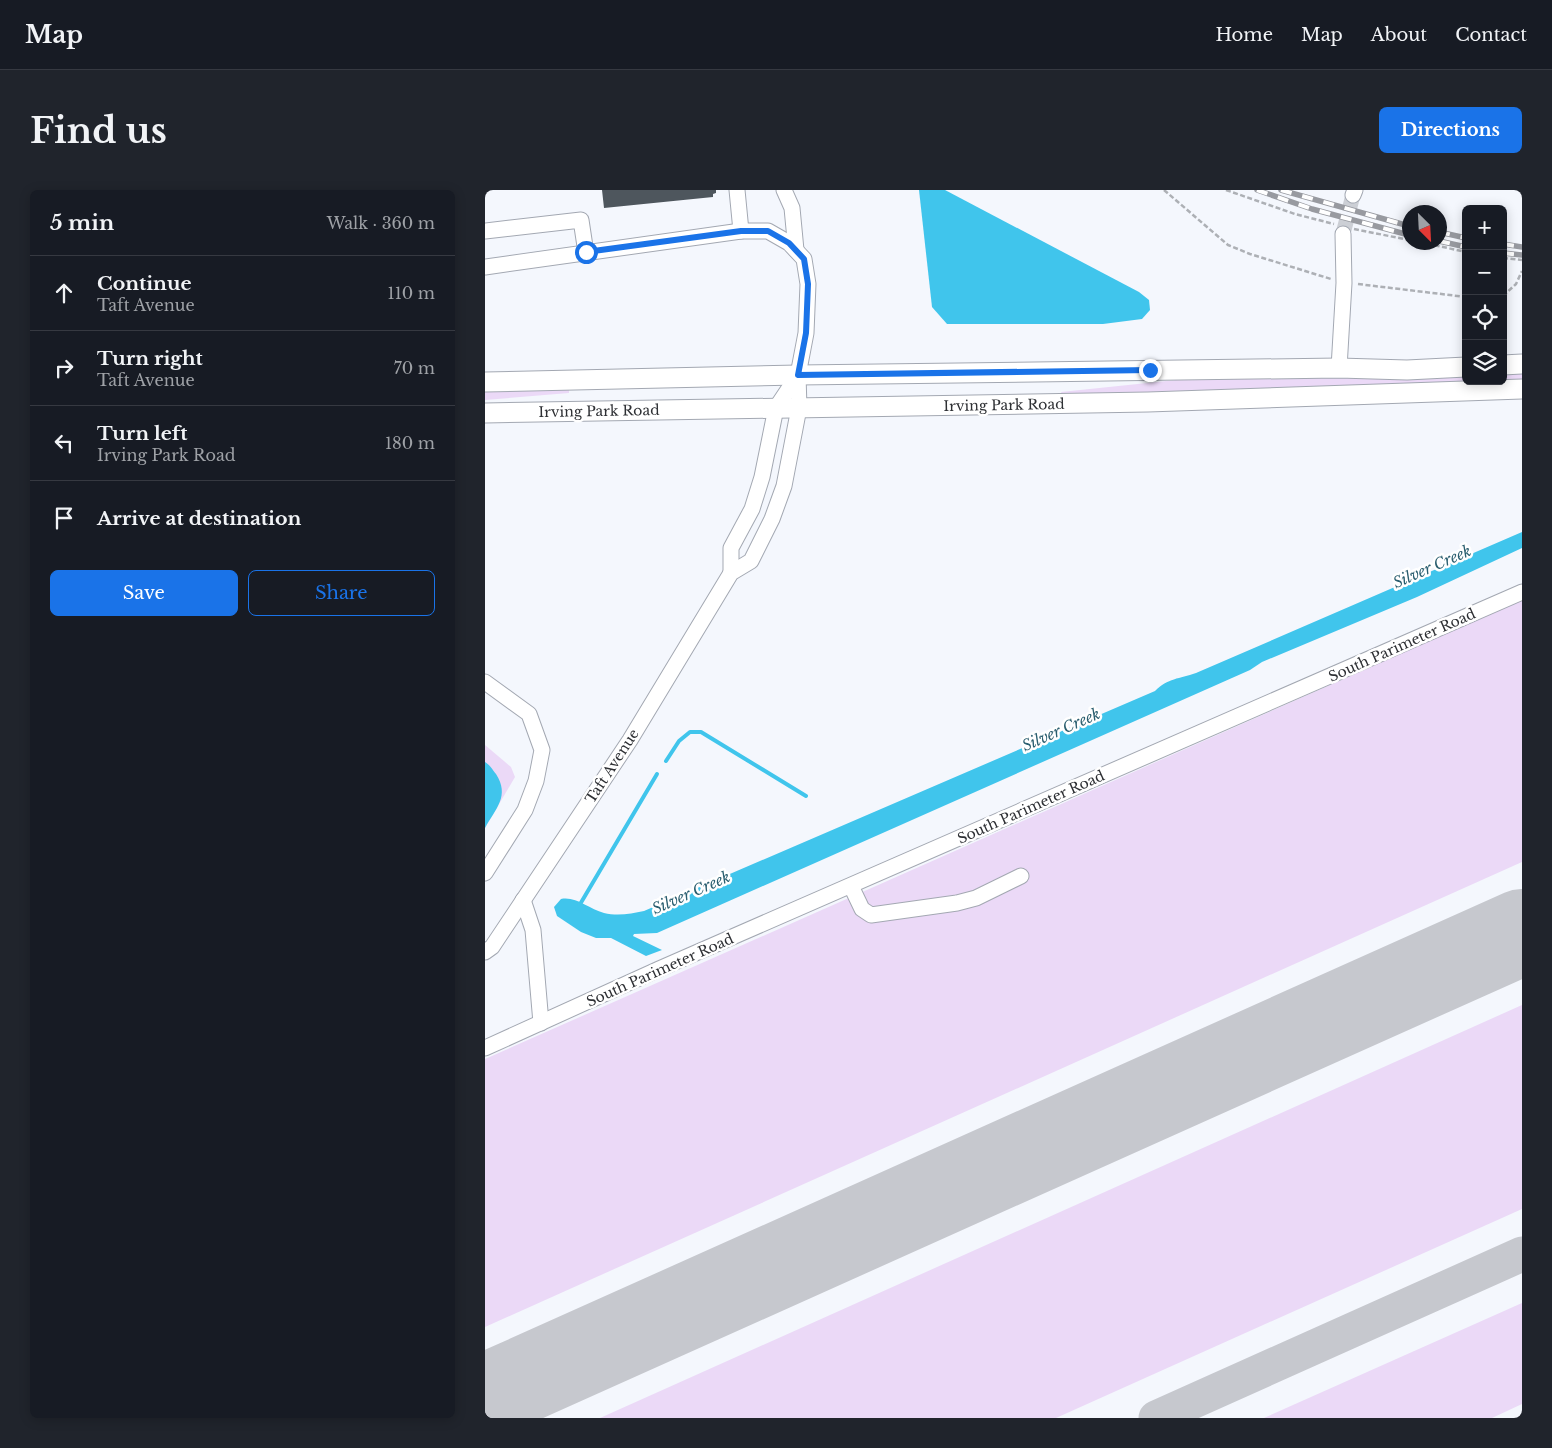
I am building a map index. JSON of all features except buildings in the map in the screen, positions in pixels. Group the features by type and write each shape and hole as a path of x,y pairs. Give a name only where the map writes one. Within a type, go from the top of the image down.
{"main road":[{"path":"1507,365 1522,364"},
{"path":"485,382 798,375 1339,368 1407,370 1462,367"},
{"name":"Irving Park Road","path":"485,413 1148,402 1522,389"}],"street":[{"path":"737,190 741,231"},
{"path":"784,190 792,208 796,250"},
{"path":"485,231 581,220 586,252"},
{"path":"1339,368 1346,229"},
{"name":"Taft Avenue","path":"485,267 741,231 768,231 789,243 804,259 808,284 806,333 798,375 799,408 784,486 773,519 751,561 731,573 630,740 523,900 487,947 485,965"},
{"name":"Taft Avenue","path":"731,573 731,548 752,509 762,477 777,408 798,375"},
{"name":"South Parimeter Road","path":"485,1048 1522,592"},
{"path":"485,682 529,714 542,750 536,781 525,810 485,873"},
{"path":"851,886 862,909 871,916 967,900 1021,876"},
{"path":"523,900 533,930 541,1024"}],"path":[{"path":"1164,190 1228,245 1250,254 1344,283 1462,297"},
{"path":"1226,190 1346,229 1402,239"},
{"path":"1447,248 1462,251"},
{"path":"1507,258 1522,260"},
{"path":"1504,295 1516,284 1522,271"}],"shaded area":[{"path":"1522,372 1522,381 1507,381 1507,373"},
{"path":"1462,375 1462,383 1062,395 1061,392 1195,378"},
{"path":"569,389 569,393 485,400 485,391"},
{"path":"1522,600 1522,862 485,1327 485,1059"},
{"path":"485,745 511,767 515,777 485,828"},
{"path":"1522,1005 1522,1209 1056,1418 600,1418"},
{"path":"1522,1303 1522,1404 1492,1418 1264,1418"}],"water":[{"path":"919,190 945,190 1139,292 1149,300 1150,310 1142,319 1103,324 947,324 932,307"},
{"name":"Silver Creek","path":"1522,532 1522,548 1417,597 1262,662 1250,670 657,933 634,934 633,936 662,950 646,956 611,938 596,938 581,932 557,916 554,907 561,899 572,899 609,914 644,911 1155,691 1169,681 1196,673"},
{"path":"485,762 496,774 502,789 502,795 497,808 485,828"}],"waterway":[{"path":"666,761 679,741 690,732 701,732 806,796"},
{"path":"579,906 657,774"}],"taxiway":[{"path":"1156,1418 1522,1254"}],"runway":[{"path":"485,1397 1522,932"}],"tunnel":[{"path":"1343,234 1353,195"}],"railway":[{"path":"1257,190 1312,209 1402,233"},
{"path":"1281,190 1402,224"},
{"path":"1447,234 1462,237"},
{"path":"1447,243 1462,246"},
{"path":"1507,245 1522,247"},
{"path":"1507,253 1522,255"}],"route":[{"path":"586,252 741,231 768,231 789,243 804,259 808,284 806,333 798,375 1150,370"}]}
